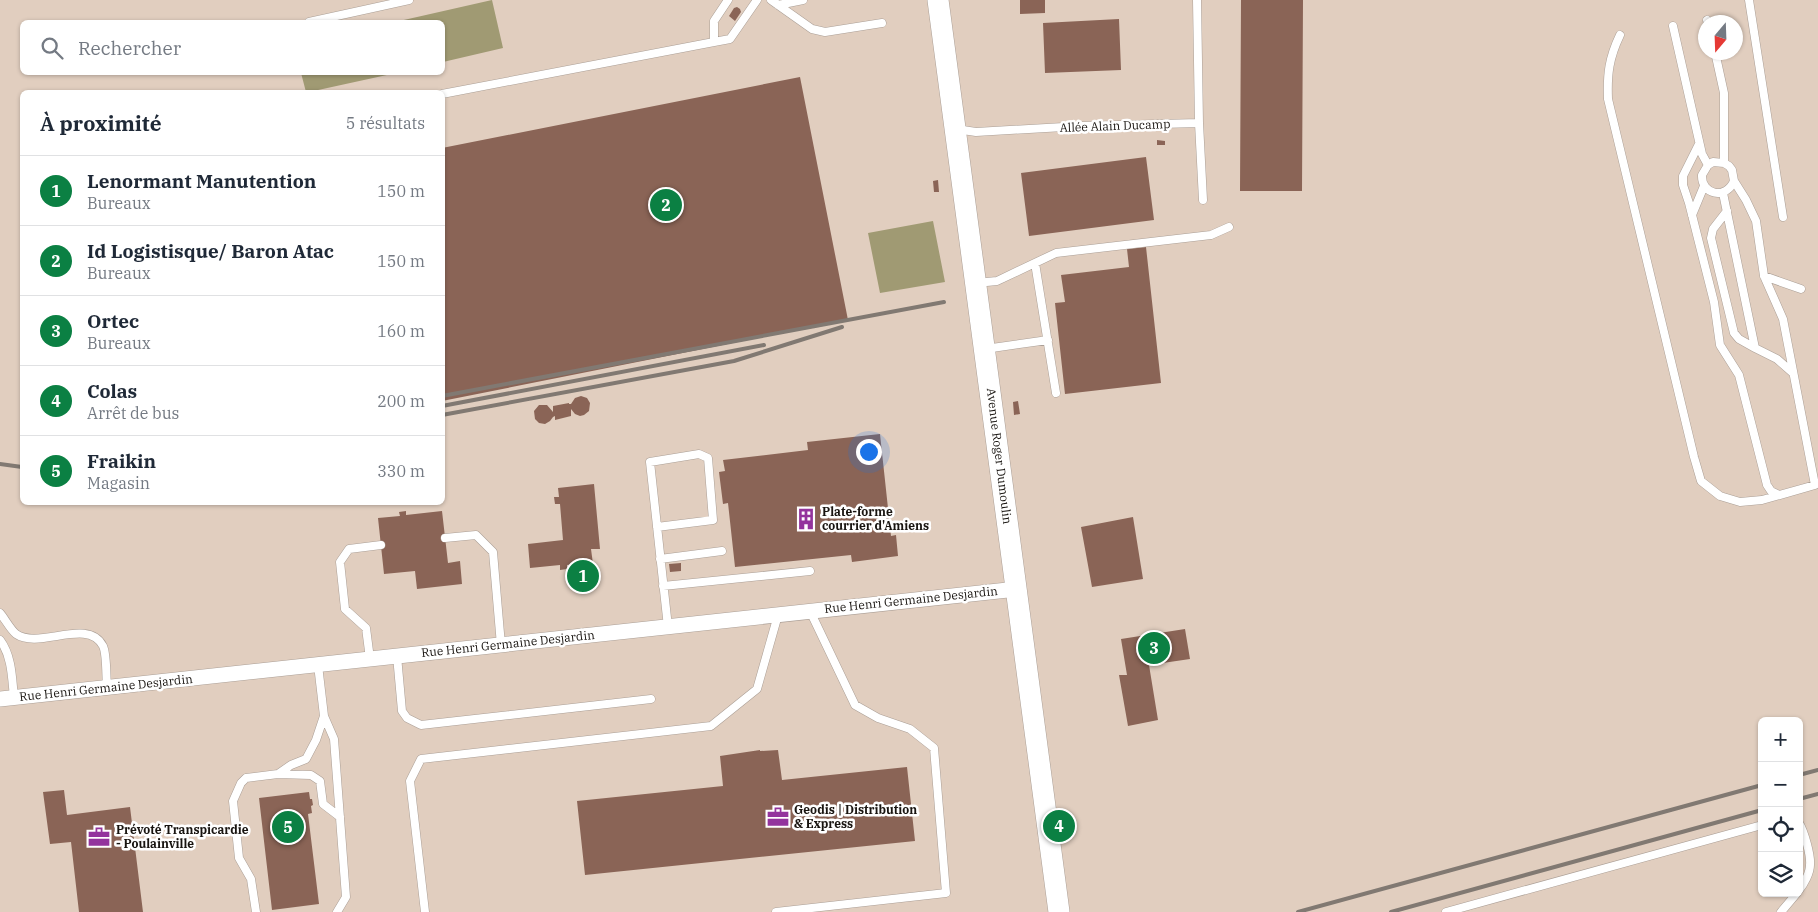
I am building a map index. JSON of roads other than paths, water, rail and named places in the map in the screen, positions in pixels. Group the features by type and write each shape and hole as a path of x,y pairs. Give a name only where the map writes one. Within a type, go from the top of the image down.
{"main road":[{"name":"Avenue Roger Dumoulin","path":"938,0 1059,912"}],"street":[{"name":"Rue Henri Germaine Desjardin","path":"7,698 1017,589"}],"lane":[{"path":"318,20 409,0"},
{"path":"714,42 714,21 728,0"},
{"path":"445,93 730,38 757,0"},
{"path":"775,2 803,0"},
{"path":"1197,0 1199,123 1203,200"},
{"path":"1749,0 1783,217"},
{"path":"775,2 812,29 825,32 882,22"},
{"path":"1672,26 1699,144 1708,165"},
{"path":"1620,35 1612,51 1607,76 1608,98 1691,447 1701,481 1720,496 1740,502 1762,500 1817,484 1783,319 1764,276 1756,221 1734,181 1732,170 1724,163 1718,161 1708,165 1702,175 1704,186 1692,215"},
{"path":"1717,60 1724,93 1724,163"},
{"name":"Allée Alain Ducamp","path":"955,129 976,132 1082,126 1199,123"},
{"path":"1699,144 1683,176 1683,185 1714,302 1720,345 1739,375 1767,485 1771,491 1779,495"},
{"path":"1704,186 1712,193 1723,193 1732,186 1734,181"},
{"path":"1723,193 1755,348"},
{"path":"1727,211 1713,229 1711,238 1734,333 1739,339 1777,359 1793,373"},
{"path":"976,283 997,281 1056,253 1211,235 1229,227"},
{"path":"1035,263 1056,394"},
{"path":"1764,276 1801,289"},
{"path":"985,349 1048,340"},
{"path":"657,528 713,520 708,458 700,454 650,462 660,559 668,627"},
{"path":"445,538 476,535 493,552 501,645"},
{"path":"370,659 366,628 345,609 340,562 349,549 381,545"},
{"path":"660,559 722,551"},
{"path":"663,586 810,571"},
{"path":"776,912 946,893 934,748 910,729 878,718 855,705 810,611"},
{"path":"0,613 15,634 24,637 34,638 88,633 99,640 104,648 107,688"},
{"path":"425,912 410,781 421,759 710,726 757,689 778,615"},
{"path":"0,640 10,665 7,698"},
{"path":"397,656 402,711 407,718 421,725 651,699"},
{"path":"318,665 324,716 334,739 346,897 337,912"},
{"path":"278,774 291,765 306,759 324,716"},
{"path":"256,912 251,879 238,858 233,801 241,783 246,778 278,774 311,775 320,781 322,804 340,817"},
{"path":"1446,912 1758,826"},
{"path":"1803,835 1808,849 1810,865 1803,885"},
{"path":"1781,912 1794,897"}],"railway":[{"path":"445,395 944,302"},
{"path":"445,414 734,361 842,327"},
{"path":"445,405 764,345"},
{"path":"0,464 20,467"},
{"path":"1803,774 1818,770"},
{"path":"1298,912 1758,786"},
{"path":"1803,798 1818,794"},
{"path":"1391,912 1758,811"}],"place":[{"name":"Id Logistisque/ Baron Atac","path":"666,205"},
{"name":"Plate-forme courrier d'Amiens","path":"806,519"},
{"name":"Lenormant Manutention","path":"583,576"},
{"name":"Ortec","path":"1154,648"},
{"name":"Geodis | Distribution & Express","path":"778,817"},
{"name":"Colas","path":"1059,826"},
{"name":"Fraikin","path":"288,827"},
{"name":"Prévoté Transpicardie - Poulainville","path":"99,837"}]}
